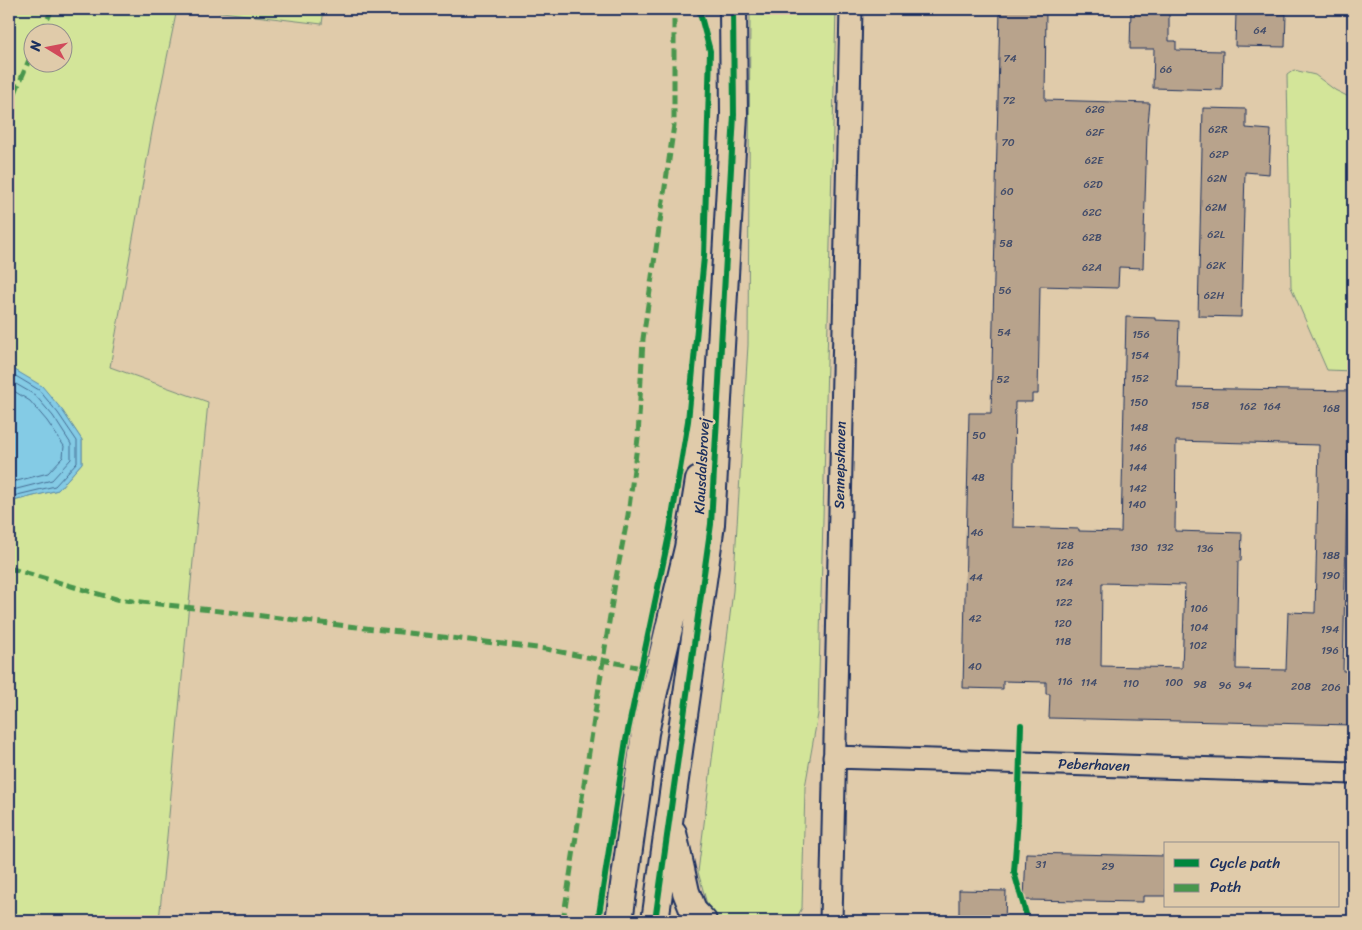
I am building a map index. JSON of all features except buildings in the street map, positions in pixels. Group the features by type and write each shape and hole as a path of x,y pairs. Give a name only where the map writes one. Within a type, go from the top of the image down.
{"street":[{"name":"Klausdalsbrovej","path":"654,921 711,524 734,115 733,9"},
{"name":"Sennepshaven","path":"831,921 851,9"},
{"name":"Klausdalsbrovej","path":"619,921 645,733 688,548 721,336"},
{"name":"Peberhaven","path":"834,757 1353,773"},
{"path":"670,816 686,892 694,912 703,921"}],"green space":[{"path":"9,9 177,9 153,126 110,367 208,402 159,921 9,921 9,502 58,490 82,463 82,440 62,410 15,370 9,369"},
{"path":"197,9 324,9 322,24"},
{"path":"750,9 836,9 818,714 805,787 802,908 795,921 720,921 707,904 698,872 733,591 748,345"},
{"path":"1294,70 1315,75 1335,90 1353,99 1353,371 1327,370 1291,287 1287,75"}],"water":[{"path":"9,369 15,370 42,386 62,410 82,440 82,463 58,490 9,502"}],"marked path":[{"path":"46,22 52,9"},
{"path":"563,921 615,583 628,515 638,438 643,339 674,125 674,9"},
{"path":"9,107 24,72"},
{"path":"9,568 116,599 546,649 642,668"},
{"path":"1302,921 1310,917 1353,919"}],"cycle path":[{"path":"598,921 626,740 669,535 688,421 704,257 710,51 699,9"},
{"path":"655,921 711,524 734,115 733,9"},
{"path":"1021,725 1014,872 1028,921"}]}
